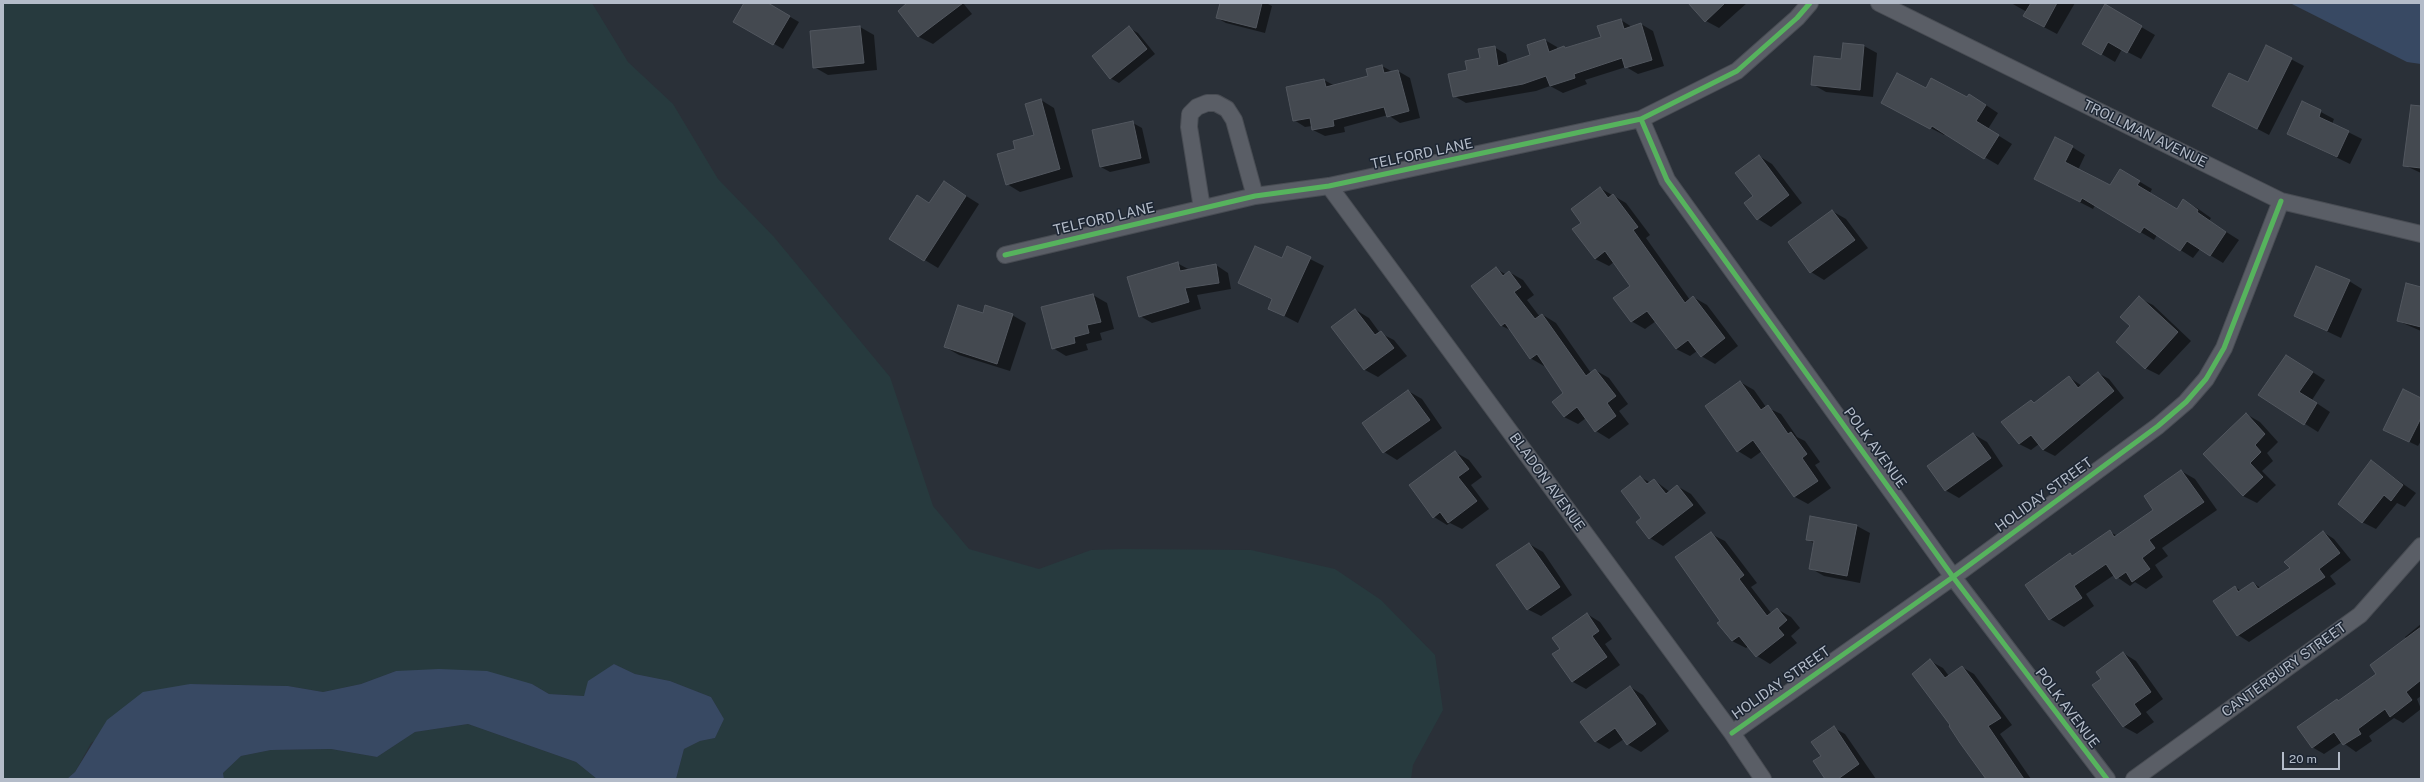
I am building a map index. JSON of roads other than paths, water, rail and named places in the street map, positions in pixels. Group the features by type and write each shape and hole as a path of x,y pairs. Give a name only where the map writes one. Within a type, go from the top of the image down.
{"street":[{"name":"TELFORD LANE","path":"1005,255 1254,196 1329,186 1641,119 1737,72 1797,18 1810,3"},
{"name":"TROLLMAN AVENUE","path":"1879,3 2281,201 2421,234"},
{"path":"1202,208 1189,127 1190,114 1197,107 1207,103 1216,103 1227,109 1234,120 1254,196"},
{"name":"POLK AVENUE","path":"1641,119 1667,180 1953,577 2107,779"},
{"name":"BLADON AVENUE","path":"1329,186 1732,733 1763,779"},
{"name":"HOLIDAY STREET","path":"1732,733 1953,577 2158,426 2186,402 2206,379 2224,348 2281,201"},
{"name":"CANTERBURY STREET","path":"2134,779 2360,615 2421,546"}],"water":[{"path":"2290,3 2421,3 2421,64 2407,62"},
{"path":"614,664 635,674 670,681 711,697 724,719 715,738 700,741 684,749 676,779 597,779 576,762 468,724 415,732 377,757 331,749 271,750 241,756 223,773 224,779 67,779 75,772 107,720 143,692 190,684 288,686 323,692 361,684 396,671 439,669 487,671 532,684 549,694 584,696 588,681"}]}
